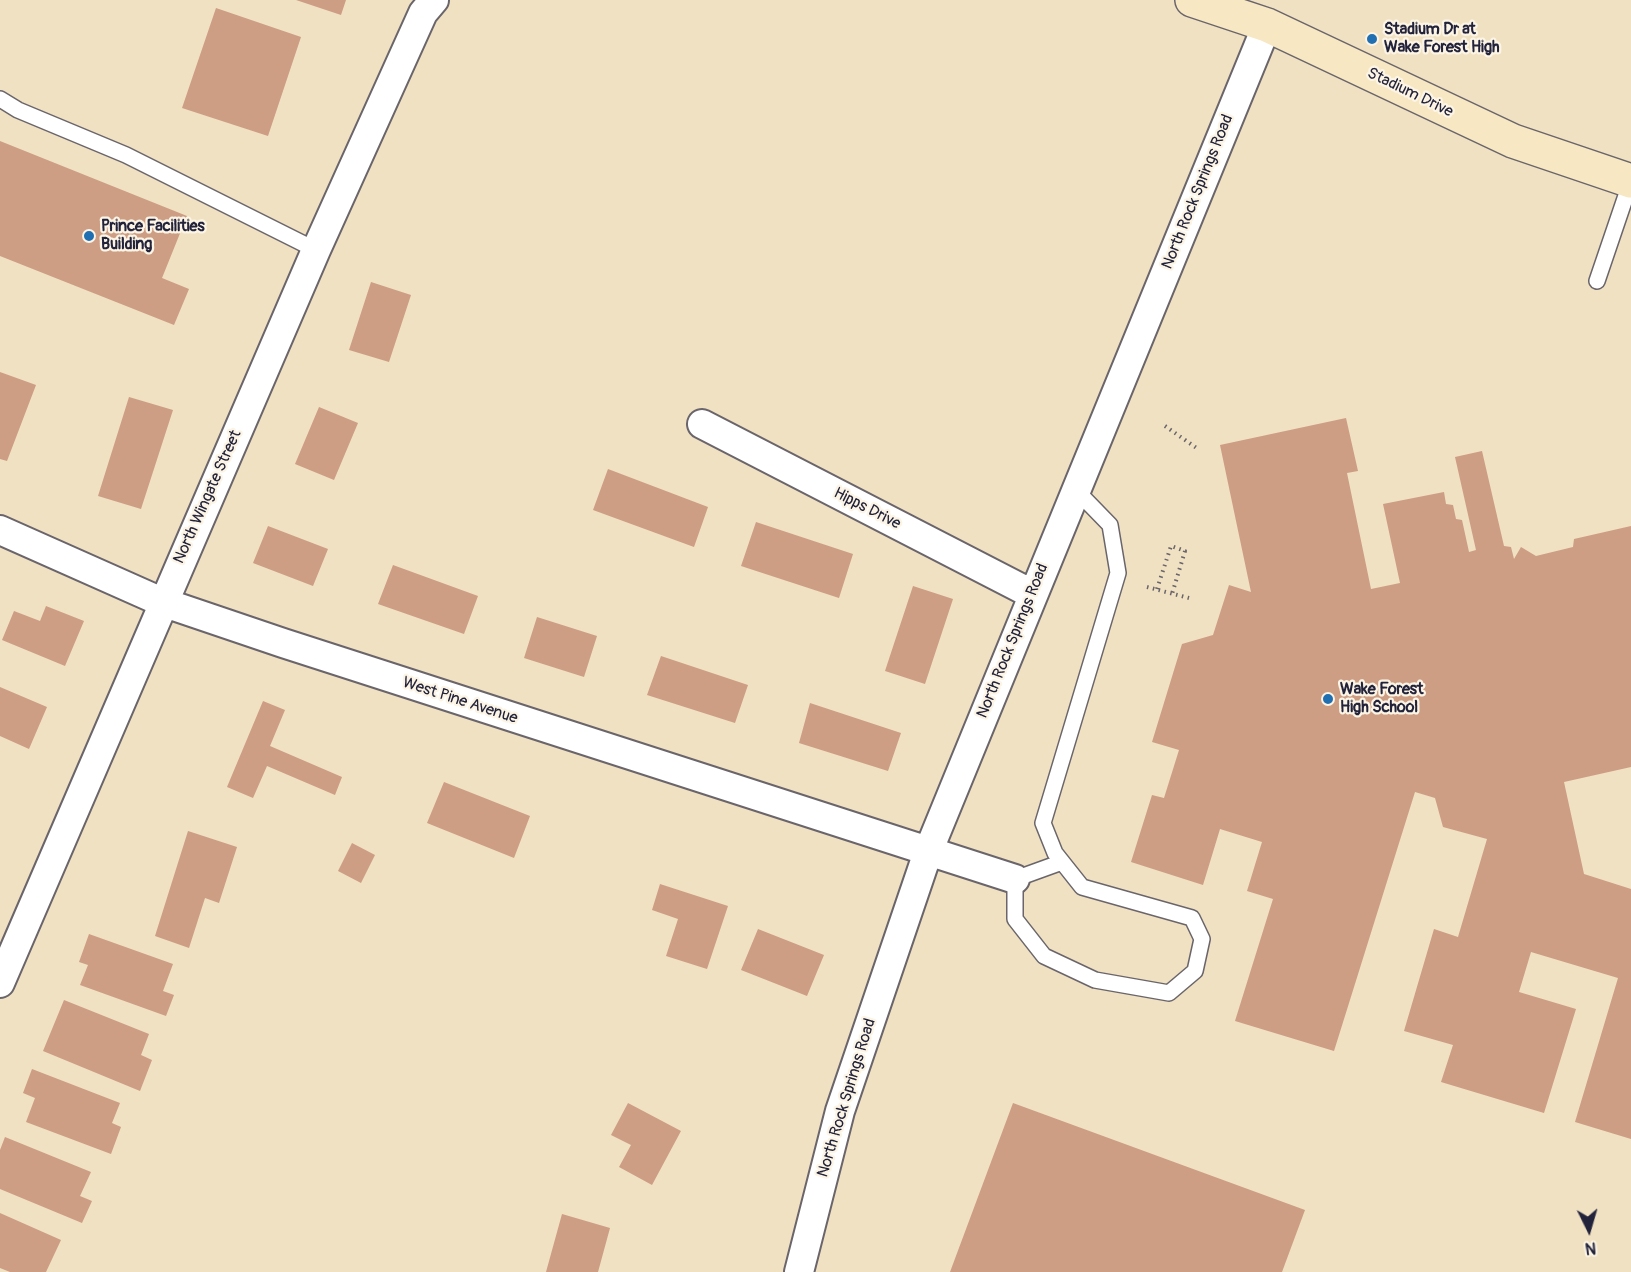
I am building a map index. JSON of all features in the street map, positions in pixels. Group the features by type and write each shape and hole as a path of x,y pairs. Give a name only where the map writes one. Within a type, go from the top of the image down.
{"street":[{"name":"Stadium Drive","path":"1192,0 1267,25 1513,141 1631,181"},
{"name":"North Wingate Street","path":"0,983 162,602 316,250 427,4"},
{"name":"North Rock Springs Road","path":"799,1272 840,1111 928,852 1267,25"},
{"name":"Hipps Drive","path":"702,424 1032,594"},
{"name":"West Pine Avenue","path":"0,530 162,602 1015,879"}],"lane":[{"path":"0,99 18,110 126,155 316,250"},
{"path":"1597,281 1631,181"},
{"path":"1062,862 1015,879 1015,919 1044,956 1095,980 1169,993 1195,971 1202,939 1192,918 1082,887 1055,853 1043,823 1118,573 1110,525 1075,489"}],"path":[{"path":"1165,426 1198,449"},
{"path":"1157,589 1171,546 1185,551 1172,594"},
{"path":"1147,587 1189,598"}],"building":[{"path":"296,0 346,0 341,15"},
{"path":"216,8 301,37 268,136 182,108"},
{"name":"Prince Facilities Building","path":"0,141 187,216 162,278 189,289 174,325 0,256"},
{"path":"371,282 411,295 389,362 349,350"},
{"path":"0,372 36,385 7,461 0,459"},
{"path":"129,397 173,410 141,509 98,496"},
{"path":"319,407 358,423 334,480 295,464"},
{"path":"1346,418 1358,471 1347,473 1371,589 1400,583 1383,504 1444,492 1446,504 1453,505 1456,519 1462,520 1469,552 1476,550 1455,457 1482,451 1504,546 1511,547 1514,559 1521,547 1536,556 1573,547 1574,539 1631,526 1631,767 1564,782 1584,874 1631,889 1631,1139 1575,1122 1618,978 1531,952 1519,992 1576,1009 1544,1113 1441,1082 1453,1045 1404,1031 1434,929 1458,937 1487,839 1443,827 1435,798 1415,792 1334,1051 1235,1021 1273,899 1247,891 1262,842 1220,829 1203,885 1131,862 1152,795 1164,798 1179,750 1152,742 1182,644 1213,635 1229,585 1251,592 1220,445"},
{"path":"608,469 708,507 694,547 593,510"},
{"path":"756,522 853,554 839,598 741,566"},
{"path":"268,526 328,549 313,586 253,563"},
{"path":"393,565 478,596 464,634 378,604"},
{"path":"913,586 953,599 925,684 885,671"},
{"path":"46,606 84,621 65,666 2,640 14,611 40,621"},
{"path":"537,617 597,636 584,677 524,658"},
{"path":"661,656 748,685 735,723 647,695"},
{"path":"0,687 47,707 29,749 0,736"},
{"path":"263,701 285,710 270,746 342,777 335,795 267,766 253,798 227,787"},
{"path":"810,703 901,733 888,771 799,743"},
{"path":"444,782 530,816 514,858 427,823"},
{"path":"188,831 237,847 219,903 205,898 189,948 155,936"},
{"path":"352,843 375,855 361,883 338,871"},
{"path":"660,884 728,906 707,969 666,956 678,919 652,910"},
{"path":"758,929 824,955 807,996 741,970"},
{"path":"89,934 173,964 163,991 174,995 166,1016 80,985 88,965 79,962"},
{"path":"64,1000 149,1034 141,1055 152,1060 140,1091 43,1051"},
{"path":"32,1069 120,1103 112,1123 121,1127 111,1154 26,1122 35,1098 23,1093"},
{"path":"628,1103 681,1131 652,1185 619,1167 631,1145 611,1135"},
{"path":"1013,1103 1305,1210 1282,1272 950,1272"},
{"path":"5,1137 91,1172 80,1196 92,1201 82,1223 0,1189 0,1150"},
{"path":"0,1213 61,1240 46,1272 10,1272 0,1268"},
{"path":"562,1214 610,1228 598,1272 546,1272"}],"place":[{"name":"Stadium Dr at Wake Forest High","path":"1372,39"},
{"name":"Prince Facilities Building","path":"89,236"},
{"name":"Wake Forest High School","path":"1328,699"}]}
